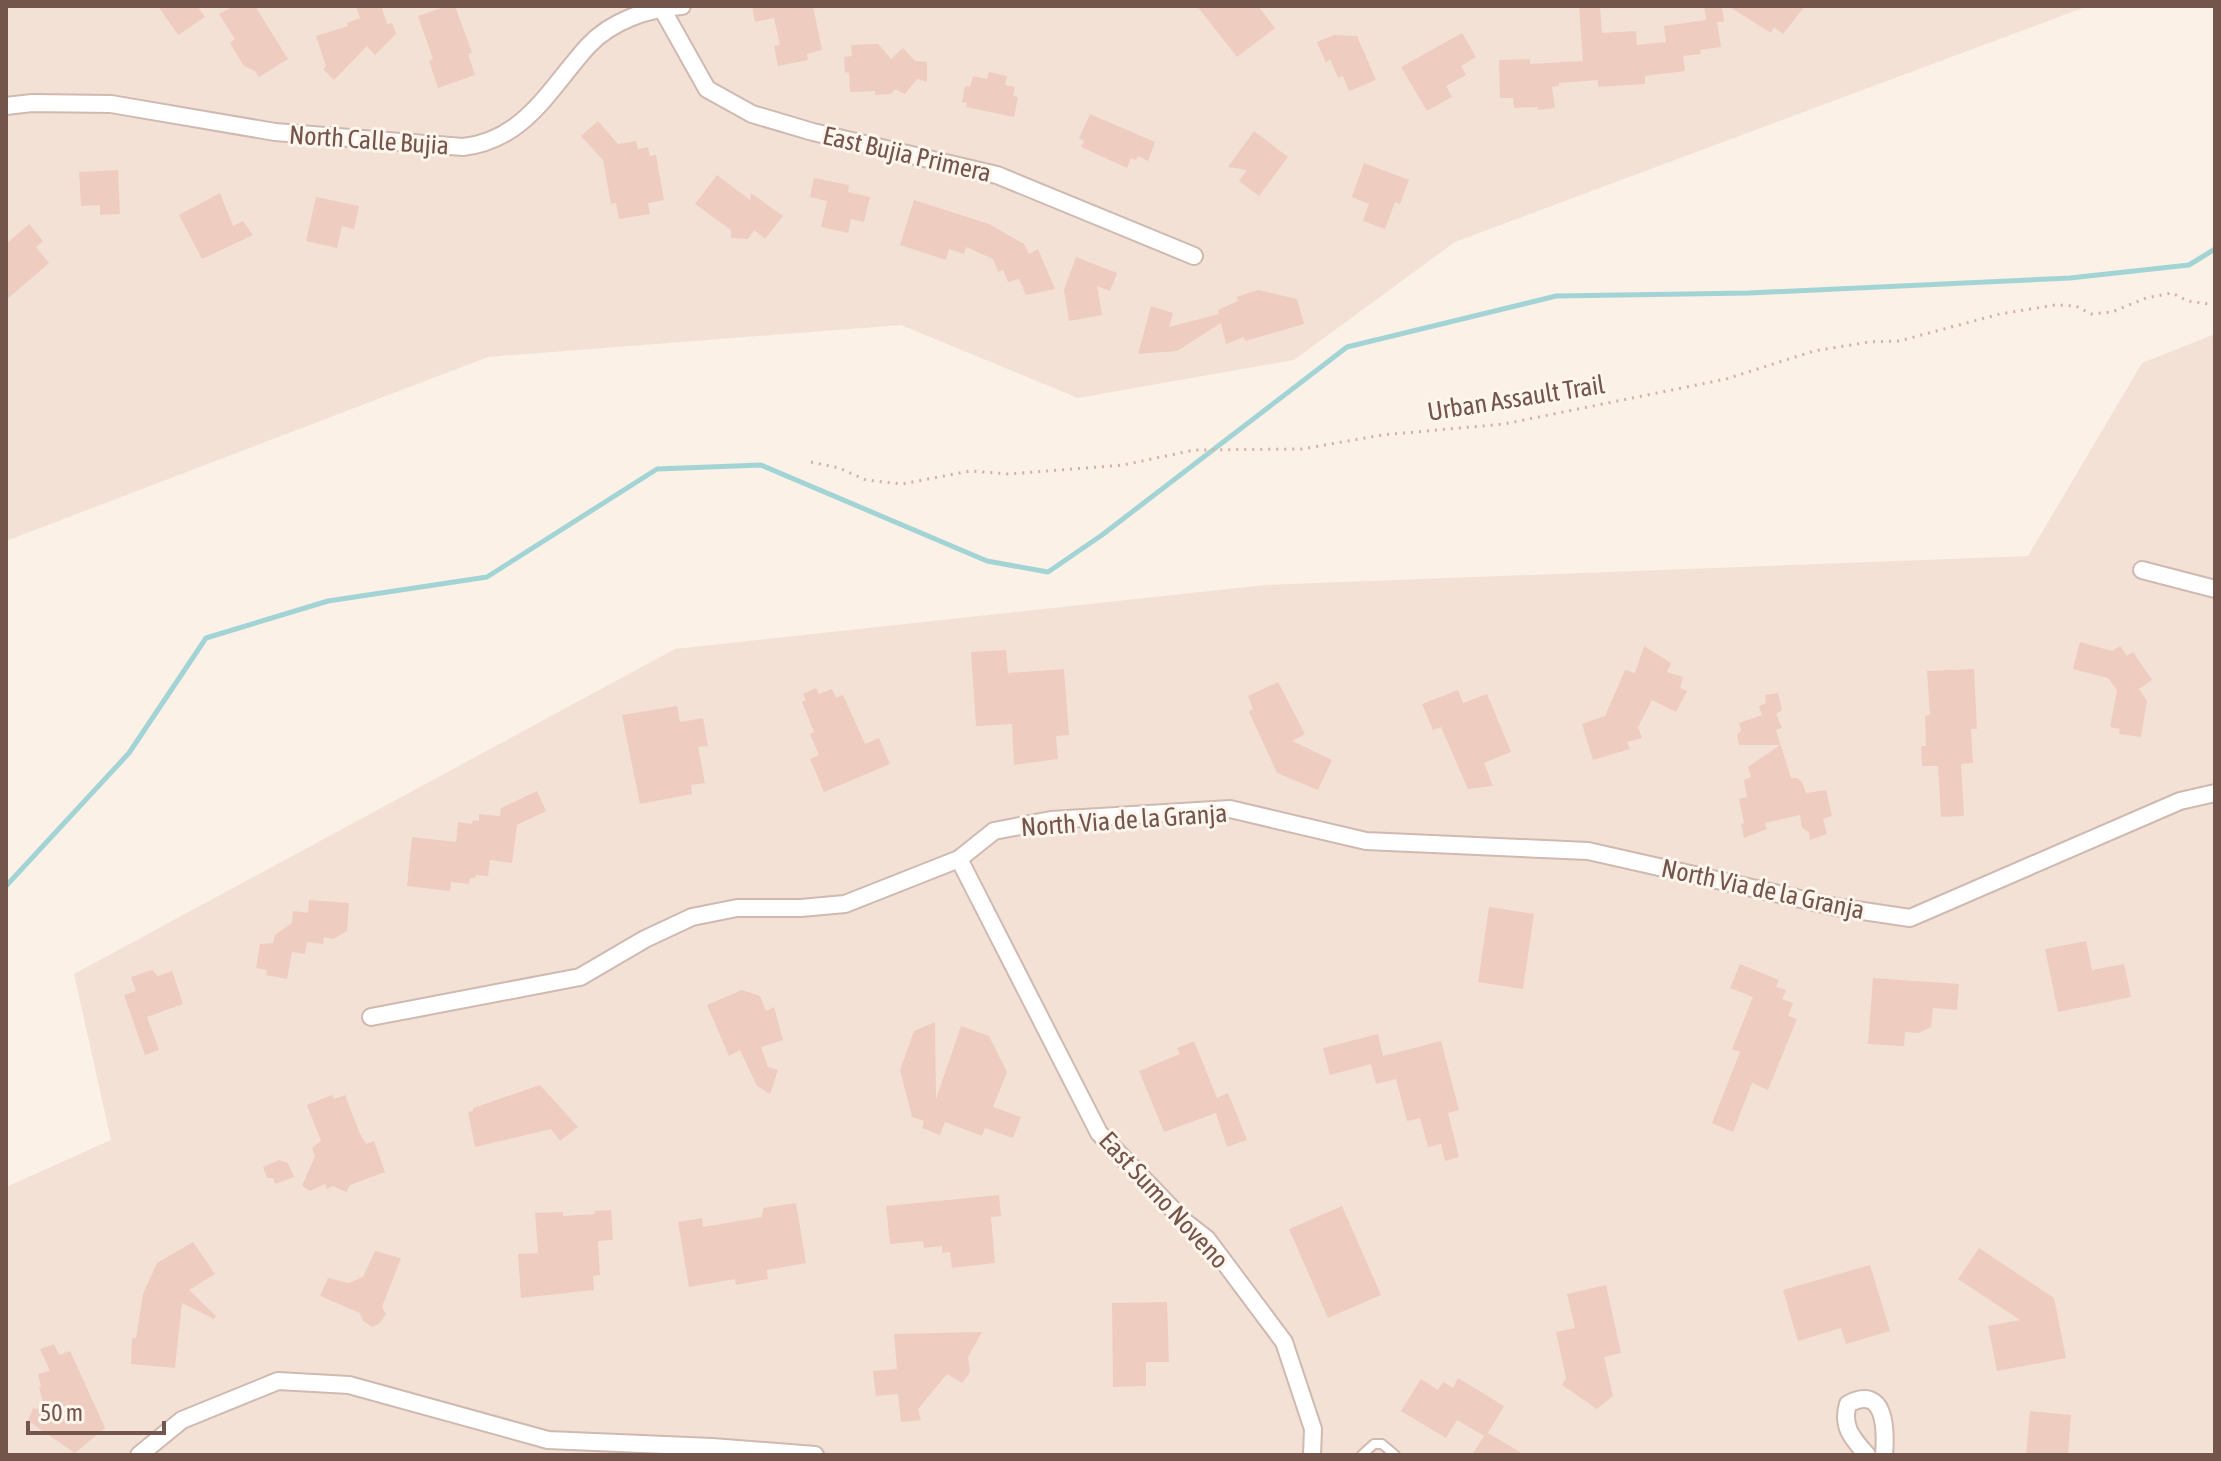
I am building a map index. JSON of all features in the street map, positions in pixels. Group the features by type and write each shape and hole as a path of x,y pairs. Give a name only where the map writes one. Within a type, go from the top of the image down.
{"street":[{"name":"North Calle Bujia","path":"6,106 32,103 111,104 275,132 463,147 484,144 513,130 536,110 590,44 625,20 661,7 682,6"},
{"name":"East Bujia Primera","path":"661,7 707,89 752,114 813,132 997,175 1194,256"},
{"path":"2142,570 2215,589"},
{"name":"North Via de la Granja","path":"371,1017 580,977 645,939 692,917 737,908 845,904 959,859 994,831 1051,820 1230,809 1366,841 1588,851 1836,907 1910,918 2180,801 2215,793"},
{"name":"East Sumo Noveno","path":"959,859 1099,1133 1185,1222 1207,1239 1284,1342 1313,1429 1312,1455"},
{"path":"139,1455 182,1420 278,1381 349,1385 548,1440 815,1455"},
{"path":"1867,1455 1848,1433 1844,1415 1848,1404 1858,1399 1873,1402 1880,1410 1886,1427 1884,1455"}],"lane":[{"path":"1362,1455 1374,1444 1382,1444 1395,1455"}],"path":[{"name":"Urban Assault Trail","path":"811,462 839,468 866,480 902,484 970,471 1009,474 1123,465 1194,450 1302,449 1382,435 1504,424 1726,379 1814,351 1869,342 1899,341 2000,314 2055,305 2076,306 2091,314 2112,312 2146,298 2172,293 2188,301 2215,305"}],"shaded area":[{"path":"6,6 2088,6 1455,242 1294,360 1078,398 901,325 488,357 6,541"},
{"path":"2215,334 2215,1455 6,1455 6,1187 111,1140 74,974 675,649 1265,585 2028,556 2142,363"}],"building":[{"path":"158,6 197,6 205,17 178,35"},
{"path":"234,6 255,6 288,59 259,77 255,71 244,66 230,43 235,39 219,14"},
{"path":"356,6 381,6 387,24 392,23 396,34 375,55 367,46 334,80 323,69 326,66 316,36 348,26 347,23 360,18"},
{"path":"455,6 472,53 468,54 475,75 438,88 429,61 433,59 418,16"},
{"path":"752,6 813,6 822,50 807,54 808,60 778,66 774,46 780,45 774,18 755,22"},
{"path":"1197,6 1258,6 1275,28 1237,57"},
{"path":"1579,6 1600,6 1602,33 1636,31 1637,45 1666,42 1664,26 1706,20 1704,6 1722,6 1724,22 1717,22 1721,47 1683,56 1685,71 1645,76 1645,84 1598,87 1598,80 1559,83 1559,86 1552,87 1555,108 1514,108 1513,98 1500,98 1499,60 1530,59 1530,64 1583,61"},
{"path":"1728,6 1805,6 1783,34 1774,27 1771,33"},
{"path":"1462,33 1476,57 1461,66 1466,75 1446,86 1452,97 1427,111 1401,67"},
{"path":"1334,35 1357,36 1376,80 1349,91 1343,76 1338,78 1330,59 1326,63 1317,42"},
{"path":"878,44 891,59 903,48 915,61 927,62 927,82 917,79 905,94 895,89 891,94 850,92 844,57 852,56 851,45"},
{"path":"989,72 1007,76 1005,85 1015,87 1013,96 1018,97 1014,117 966,107 967,103 962,102 965,86 970,87 973,76 987,79"},
{"path":"1090,114 1155,142 1148,161 1138,156 1136,160 1131,158 1127,168 1081,147 1084,141 1079,138"},
{"path":"598,121 618,144 636,141 638,149 648,147 650,156 656,155 664,200 648,203 650,214 619,219 616,203 611,204 603,160 581,136"},
{"path":"1254,131 1288,157 1259,196 1239,181 1247,170 1228,167"},
{"path":"1364,163 1409,180 1400,204 1395,202 1385,229 1363,221 1369,204 1352,197"},
{"path":"118,170 120,214 100,215 100,205 81,206 79,172"},
{"path":"717,175 750,200 751,193 783,216 765,239 754,230 748,239 731,238 731,230 695,204"},
{"path":"814,178 849,185 848,192 870,197 864,222 851,219 848,233 821,227 827,201 810,197"},
{"path":"220,193 233,226 243,221 253,235 202,259 179,215"},
{"path":"316,197 359,206 354,229 342,226 337,248 306,241"},
{"path":"914,200 989,224 1024,244 1029,254 1038,249 1055,289 1026,295 1019,279 1008,282 1003,270 998,272 993,259 966,247 964,254 949,249 946,260 900,245"},
{"path":"29,224 43,241 36,247 49,263 6,300 6,244"},
{"path":"1076,257 1117,273 1110,291 1097,286 1102,315 1069,321 1064,290"},
{"path":"1258,290 1297,299 1304,324 1226,344 1221,323 1177,351 1138,354 1151,306 1173,313 1169,327 1219,314 1218,310 1238,301 1236,297"},
{"path":"2080,642 2112,651 2120,646 2127,656 2133,652 2152,680 2139,689 2147,701 2141,737 2119,734 2120,729 2110,727 2117,690 2108,678 2073,669"},
{"path":"1644,646 1671,663 1667,672 1683,677 1680,688 1687,691 1676,712 1652,700 1638,727 1642,738 1627,742 1630,749 1593,760 1582,724 1605,716 1625,670 1635,673"},
{"path":"1006,650 1008,673 1064,669 1069,735 1056,736 1058,759 1014,765 1012,724 976,726 971,652"},
{"path":"1974,669 1977,729 1971,729 1973,763 1961,764 1964,816 1941,817 1938,766 1922,766 1921,746 1926,746 1925,716 1930,715 1927,671"},
{"path":"1278,682 1305,734 1292,741 1332,760 1318,790 1277,773 1249,712 1253,709 1248,696"},
{"path":"816,688 819,694 832,689 836,698 843,695 865,744 879,738 890,764 824,792 810,759 819,755 802,702 806,700 803,694"},
{"path":"1458,690 1463,703 1487,694 1511,752 1484,763 1493,786 1468,789 1441,727 1433,730 1422,704"},
{"path":"1778,693 1782,710 1776,714 1782,728 1776,730 1791,778 1802,782 1806,793 1826,790 1832,816 1823,819 1827,834 1810,840 1809,832 1802,828 1800,815 1765,823 1767,829 1744,838 1739,799 1747,797 1744,780 1751,777 1748,767 1780,745 1739,745 1739,723 1762,715 1759,706 1766,703 1765,695"},
{"path":"677,706 680,722 703,718 708,746 698,747 705,783 691,785 692,794 640,804 622,715"},
{"path":"537,791 546,811 517,825 512,863 490,860 488,876 476,875 470,878 469,884 451,882 450,891 407,886 412,837 456,842 458,822 472,824 473,820 479,821 479,814 500,816 501,808"},
{"path":"309,900 349,903 347,931 333,939 324,937 323,944 307,942 305,954 292,952 287,979 266,975 267,970 256,968 260,944 273,943 275,935 292,923 293,911 308,913"},
{"path":"1489,907 1534,914 1523,989 1478,982"},
{"path":"2086,941 2092,970 2124,964 2131,997 2058,1012 2045,949"},
{"path":"1740,964 1779,980 1776,987 1786,990 1782,999 1793,1003 1788,1016 1797,1019 1768,1090 1752,1083 1733,1132 1712,1123 1740,1052 1732,1049 1753,997 1730,988"},
{"path":"152,970 158,976 172,971 183,1004 147,1017 159,1050 145,1055 124,995 136,991 131,977"},
{"path":"1873,978 1959,984 1957,1010 1933,1008 1931,1027 1919,1033 1905,1032 1904,1046 1868,1044"},
{"path":"742,990 760,996 766,1011 774,1007 783,1040 761,1047 768,1067 778,1070 770,1094 757,1086 740,1050 729,1056 707,1005"},
{"path":"935,1022 936,1099 961,1026 989,1036 1007,1072 993,1107 1021,1117 1013,1138 985,1128 982,1136 945,1122 940,1135 922,1128 924,1121 912,1117 900,1070 914,1031"},
{"path":"1378,1034 1383,1056 1441,1041 1459,1110 1448,1113 1459,1157 1445,1161 1441,1144 1428,1147 1420,1118 1407,1121 1396,1079 1376,1084 1371,1064 1330,1075 1323,1048"},
{"path":"1194,1041 1217,1098 1228,1093 1247,1140 1227,1147 1216,1113 1164,1132 1139,1071 1180,1054 1177,1048"},
{"path":"540,1085 578,1127 560,1141 551,1129 475,1147 468,1112"},
{"path":"332,1095 334,1099 345,1095 360,1134 366,1144 374,1141 385,1172 350,1185 346,1192 333,1186 327,1189 325,1184 310,1191 302,1186 315,1156 312,1148 321,1141 307,1105"},
{"path":"279,1160 288,1163 294,1177 275,1184 273,1178 267,1178 263,1167"},
{"path":"999,1195 1001,1216 991,1217 995,1263 952,1268 950,1252 942,1253 942,1246 924,1248 923,1241 890,1244 886,1206"},
{"path":"796,1203 806,1263 767,1270 768,1279 736,1285 735,1279 689,1287 678,1222 702,1218 703,1227 762,1217 763,1208"},
{"path":"1342,1206 1381,1295 1328,1318 1289,1229"},
{"path":"611,1210 613,1240 598,1241 600,1275 593,1276 594,1290 521,1298 518,1254 538,1253 535,1213 563,1212 563,1216"},
{"path":"193,1242 215,1274 189,1290 216,1316 214,1319 182,1303 175,1368 131,1364 132,1338 136,1338 143,1294 157,1263"},
{"path":"1979,1248 2054,1298 2066,1358 1997,1371 1988,1326 2020,1320 1958,1279"},
{"path":"375,1251 401,1258 382,1307 386,1314 379,1324 372,1327 363,1321 360,1313 320,1296 328,1278 349,1283 363,1277"},
{"path":"1870,1265 1890,1331 1846,1344 1841,1328 1798,1341 1783,1290"},
{"path":"1606,1285 1621,1353 1604,1357 1613,1396 1597,1409 1562,1385 1566,1378 1556,1332 1575,1328 1567,1294"},
{"path":"1167,1302 1169,1362 1146,1362 1146,1386 1113,1387 1112,1303"},
{"path":"982,1332 968,1357 970,1372 962,1383 947,1374 918,1409 921,1420 901,1422 898,1394 876,1396 873,1371 897,1369 894,1334"},
{"path":"54,1344 59,1355 70,1351 105,1428 75,1453 28,1421 33,1408 46,1411 38,1374 50,1371 40,1349"},
{"path":"1458,1378 1504,1406 1488,1433 1525,1455 1472,1455 1484,1436 1457,1420 1446,1438 1401,1411 1421,1379 1438,1390 1443,1382 1453,1388"},
{"path":"2030,1411 2071,1415 2068,1455 2026,1455"}],"waterway":[{"path":"6,886 129,753 206,638 328,601 487,577 657,469 761,465 987,561 1048,572 1102,535 1347,347 1556,296 1749,293 2070,278 2189,265 2215,249"}]}
